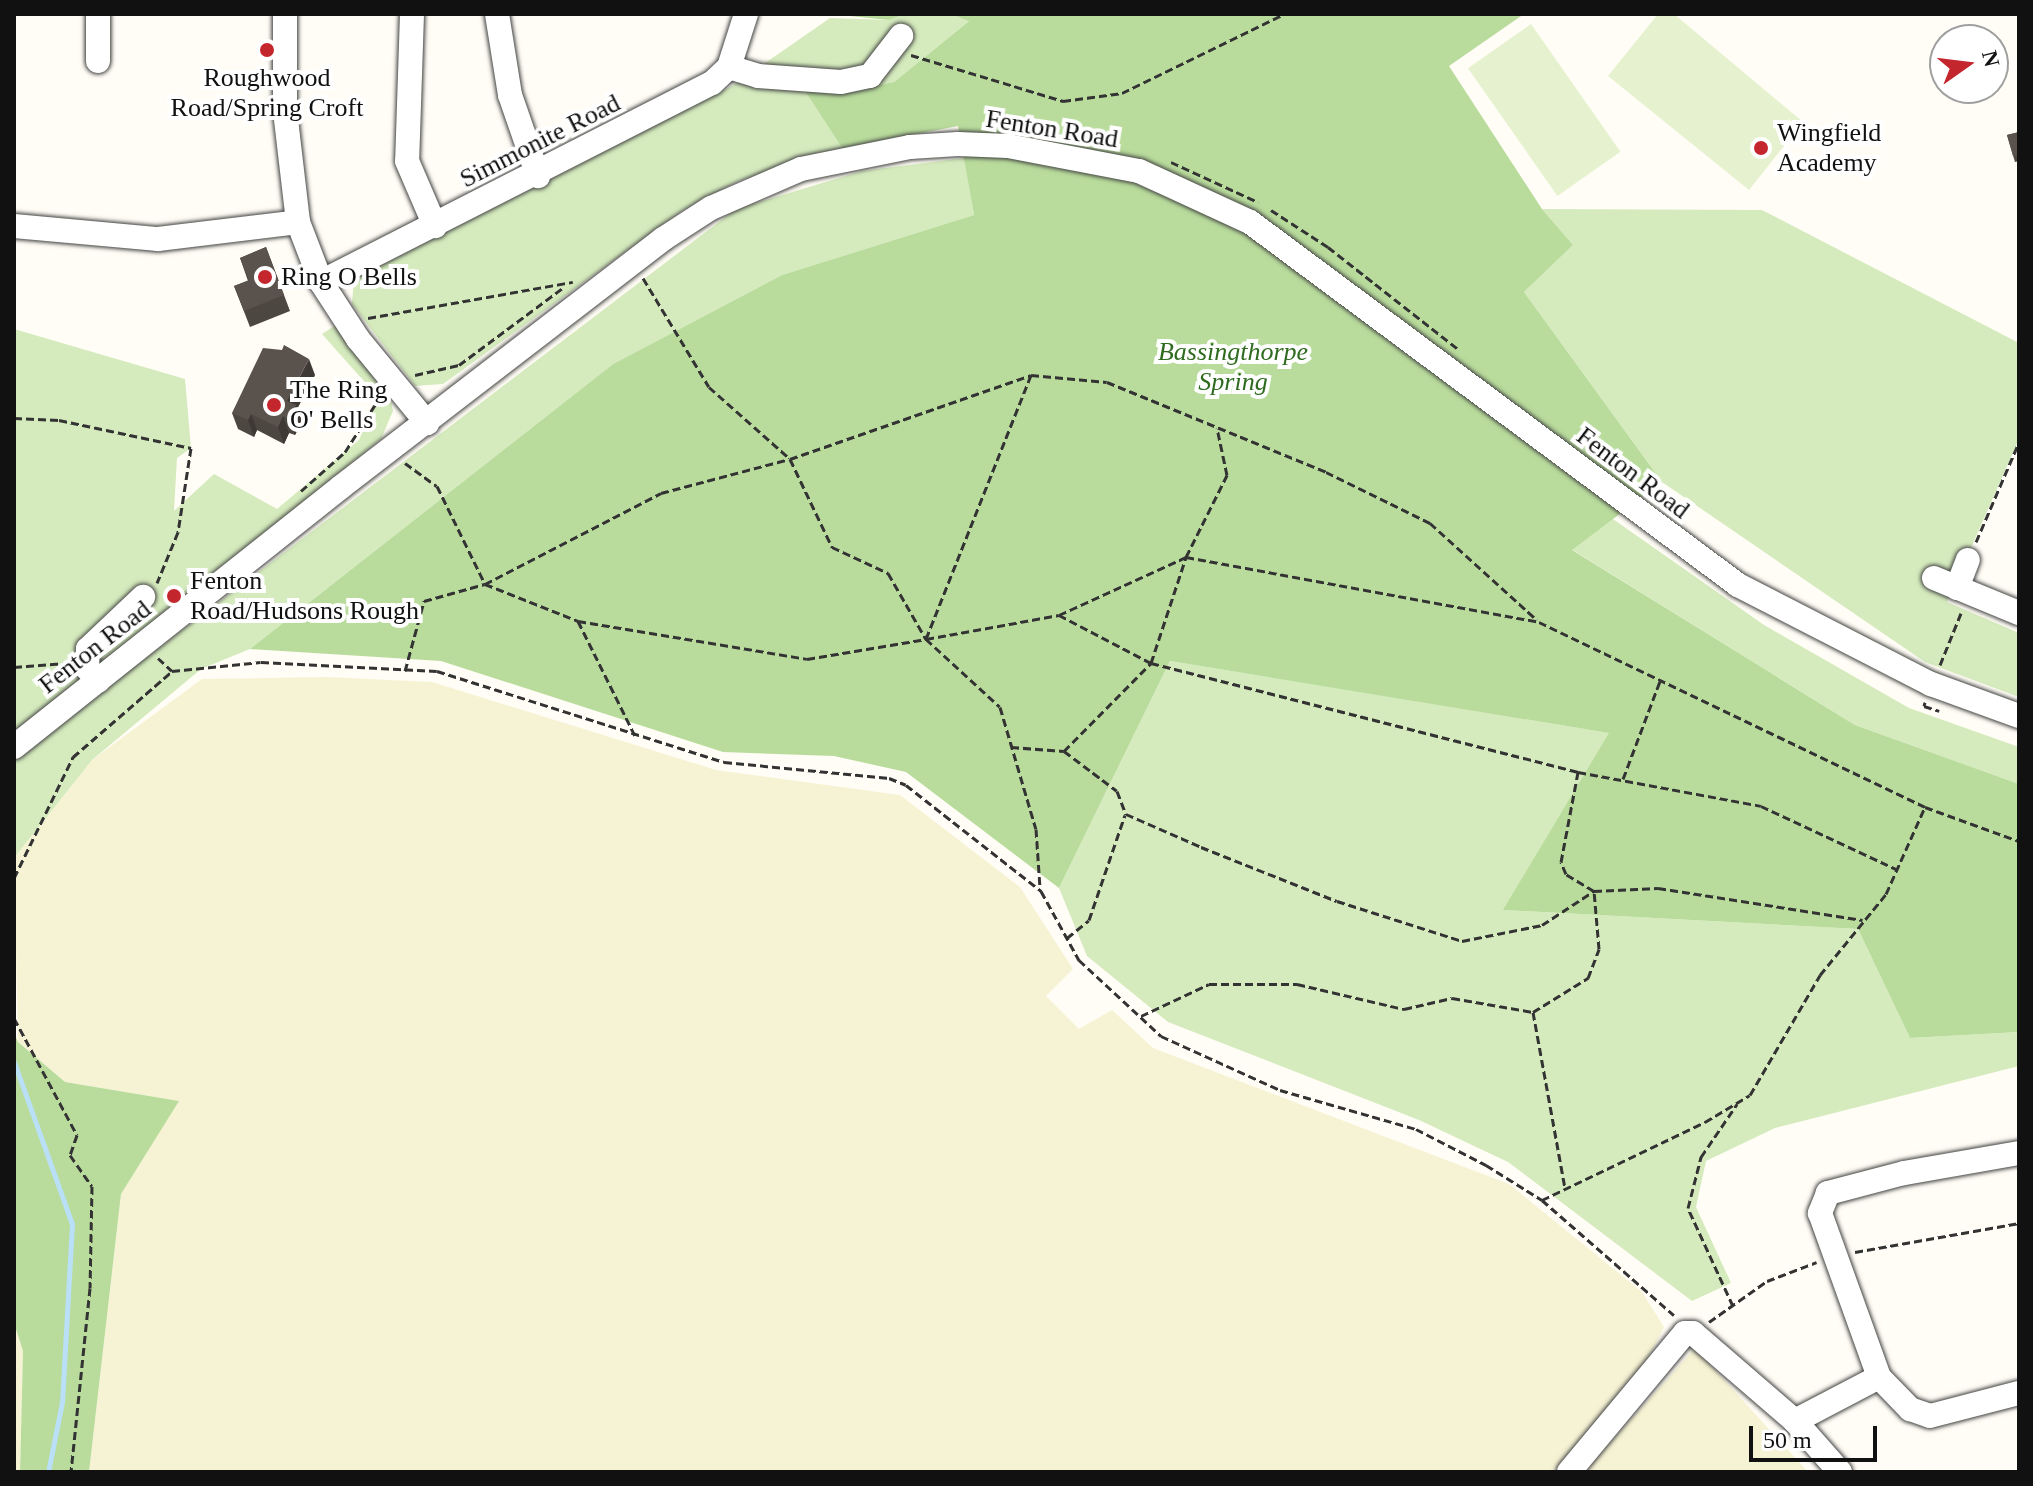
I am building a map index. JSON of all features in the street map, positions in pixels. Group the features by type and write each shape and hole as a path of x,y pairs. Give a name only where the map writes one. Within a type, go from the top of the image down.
{"street":[{"path":"98,14 98,61"},
{"path":"285,14 285,111 298,222 321,282 344,317 427,423"},
{"path":"412,14 407,161 435,226"},
{"path":"497,14 510,95 538,176"},
{"path":"746,14 729,67 758,76 841,82 870,76 896,46"},
{"name":"Simmonite Road","path":"321,282 538,176 712,83 729,67"},
{"name":"Fenton Road","path":"14,747 389,451 633,264 735,197 801,169 910,147 1008,146 1139,171 1250,222 1738,585 1931,684 2019,716"},
{"path":"14,226 158,239 298,222"},
{"path":"1963,591 1968,560"},
{"path":"1934,578 2019,613"},
{"path":"98,681 85,660 93,640 143,597"},
{"path":"2019,1153 1904,1173 1828,1193 1820,1213 1879,1377 1910,1409 1930,1416 2019,1393"},
{"path":"1569,1472 1685,1333 1693,1333 1795,1421 1840,1472"},
{"path":"1795,1421 1879,1377"}],"path":[{"path":"896,46 1063,101 1122,93 1284,14"},
{"path":"1080,137 1120,146"},
{"path":"1159,158 1265,206 1328,247 1459,350"},
{"path":"633,264 709,387 790,459 832,547 888,573 926,639 1000,707 1036,829 1041,891"},
{"path":"300,491 345,452 392,380 459,365 581,274"},
{"path":"344,317 368,318 570,282 611,280"},
{"path":"926,639 1031,375"},
{"path":"405,671 424,601 485,584 661,493 790,459 1031,375 1107,382 1217,427 1430,523 1539,622"},
{"path":"14,418 59,420 191,448 186,502 166,570 143,597"},
{"path":"1064,751 1151,663 1186,557 1227,475 1217,427"},
{"path":"1968,560 2019,442"},
{"path":"389,451 437,486 462,528 485,584 578,621 807,659 1059,615 1186,557 1539,622 1925,807 2019,841"},
{"path":"1943,659 1963,591"},
{"path":"1059,615 1151,663 1578,772 1761,806 1898,870"},
{"path":"578,621 635,736"},
{"path":"144,644 172,671"},
{"path":"14,667 85,660"},
{"path":"14,878 73,757 172,671 261,662 437,671 724,762 897,781 1041,891 1079,960 1161,1036 1280,1090 1416,1129 1542,1200 1610,1254 1672,1312 1685,1333"},
{"path":"1623,779 1660,681"},
{"path":"1011,747 1064,751 1117,791 1126,814 1089,920 1067,938"},
{"path":"1578,772 1561,862 1566,874 1594,891"},
{"path":"1542,1200 1750,1095 1820,975 1898,870 1925,807"},
{"path":"1126,814 1337,901 1462,941 1542,925 1594,891 1658,888 1863,920"},
{"path":"1140,1017 1209,984 1297,984 1404,1009 1452,998 1533,1012 1588,978 1599,949 1594,891"},
{"path":"1533,1012 1565,1188"},
{"path":"14,1018 77,1135 70,1155 92,1186 90,1288 71,1472"},
{"path":"1733,1306 1688,1208 1701,1157 1738,1102"}],"shaded area":[{"path":"327,677 432,682 716,770 900,795 1020,887 1073,969 1046,996 1079,1029 1112,1010 1153,1048 1509,1184 1642,1292 1664,1327 1643,1369 1553,1472 89,1472 121,1194 178,1101 65,1082 18,1042 14,858 92,760 202,679"},
{"path":"14,1323 23,1351 20,1472 14,1472"},
{"path":"1695,1348 1808,1472 1584,1472"}],"green space":[{"path":"830,14 905,14 889,20"},
{"path":"905,14 951,14 970,20 894,82 841,93 805,91 842,148 738,181 683,210 443,384 415,386 352,304 354,278 732,86 830,18 889,20"},
{"name":"Bassingthorpe Spring","path":"951,14 1524,14 1449,66 1542,209 1573,245 1524,292 1662,482 1572,550 1855,725 2019,784 2019,1032 1910,1038 1858,929 1503,910 1609,733 1170,661 1059,888 906,772 834,756 723,752 441,661 250,649 613,364 782,275 974,215 958,126 842,148 805,91 838,93 894,82 969,21"},
{"path":"1658,14 1674,14 1803,122 1749,190 1608,76"},
{"path":"1531,24 1620,152 1557,196 1468,68"},
{"path":"964,158 974,215 782,275 613,364 250,649 201,669 92,760 14,858 14,758 736,209 862,171"},
{"path":"1542,209 1762,210 2019,343 2019,439 1947,602 2019,633 2019,697 1925,662 1662,482 1524,292 1573,245"},
{"path":"336,325 390,397 393,411 381,439 14,738 14,329 185,379 191,448 177,458 174,511 214,474 277,509 359,440 378,397 322,334"},
{"path":"1613,519 1764,625 1909,708 2019,747 2019,784 1855,725 1571,549"},
{"path":"1170,661 1610,733 1504,910 1858,929 1910,1038 2019,1032 2019,1066 1775,1128 1706,1161 1696,1207 1731,1283 1692,1301 1508,1162 1419,1120 1168,1022 1087,956 1059,888"},
{"path":"14,1032 18,1042 65,1082 179,1101 121,1194 89,1472 20,1472 23,1351 14,1323"}],"building":[{"path":"2019,132 2019,155 2013,156 2007,135"},
{"path":"266,247 284,295 244,311 234,286 249,280 240,258"},
{"path":"284,345 309,359 287,401 296,405 289,419 283,416 278,427 251,414 248,420 232,413 263,348 282,350"}],"waterway":[{"path":"14,1062 72,1224 62,1402 48,1472"}],"place":[{"name":"Roughwood Road/Spring Croft","path":"267,50"},
{"name":"Wingfield Academy","path":"1761,148"},
{"name":"Ring O Bells","path":"265,277"},
{"name":"The Ring O' Bells","path":"274,405"},
{"name":"Fenton Road/Hudsons Rough","path":"174,596"}]}
